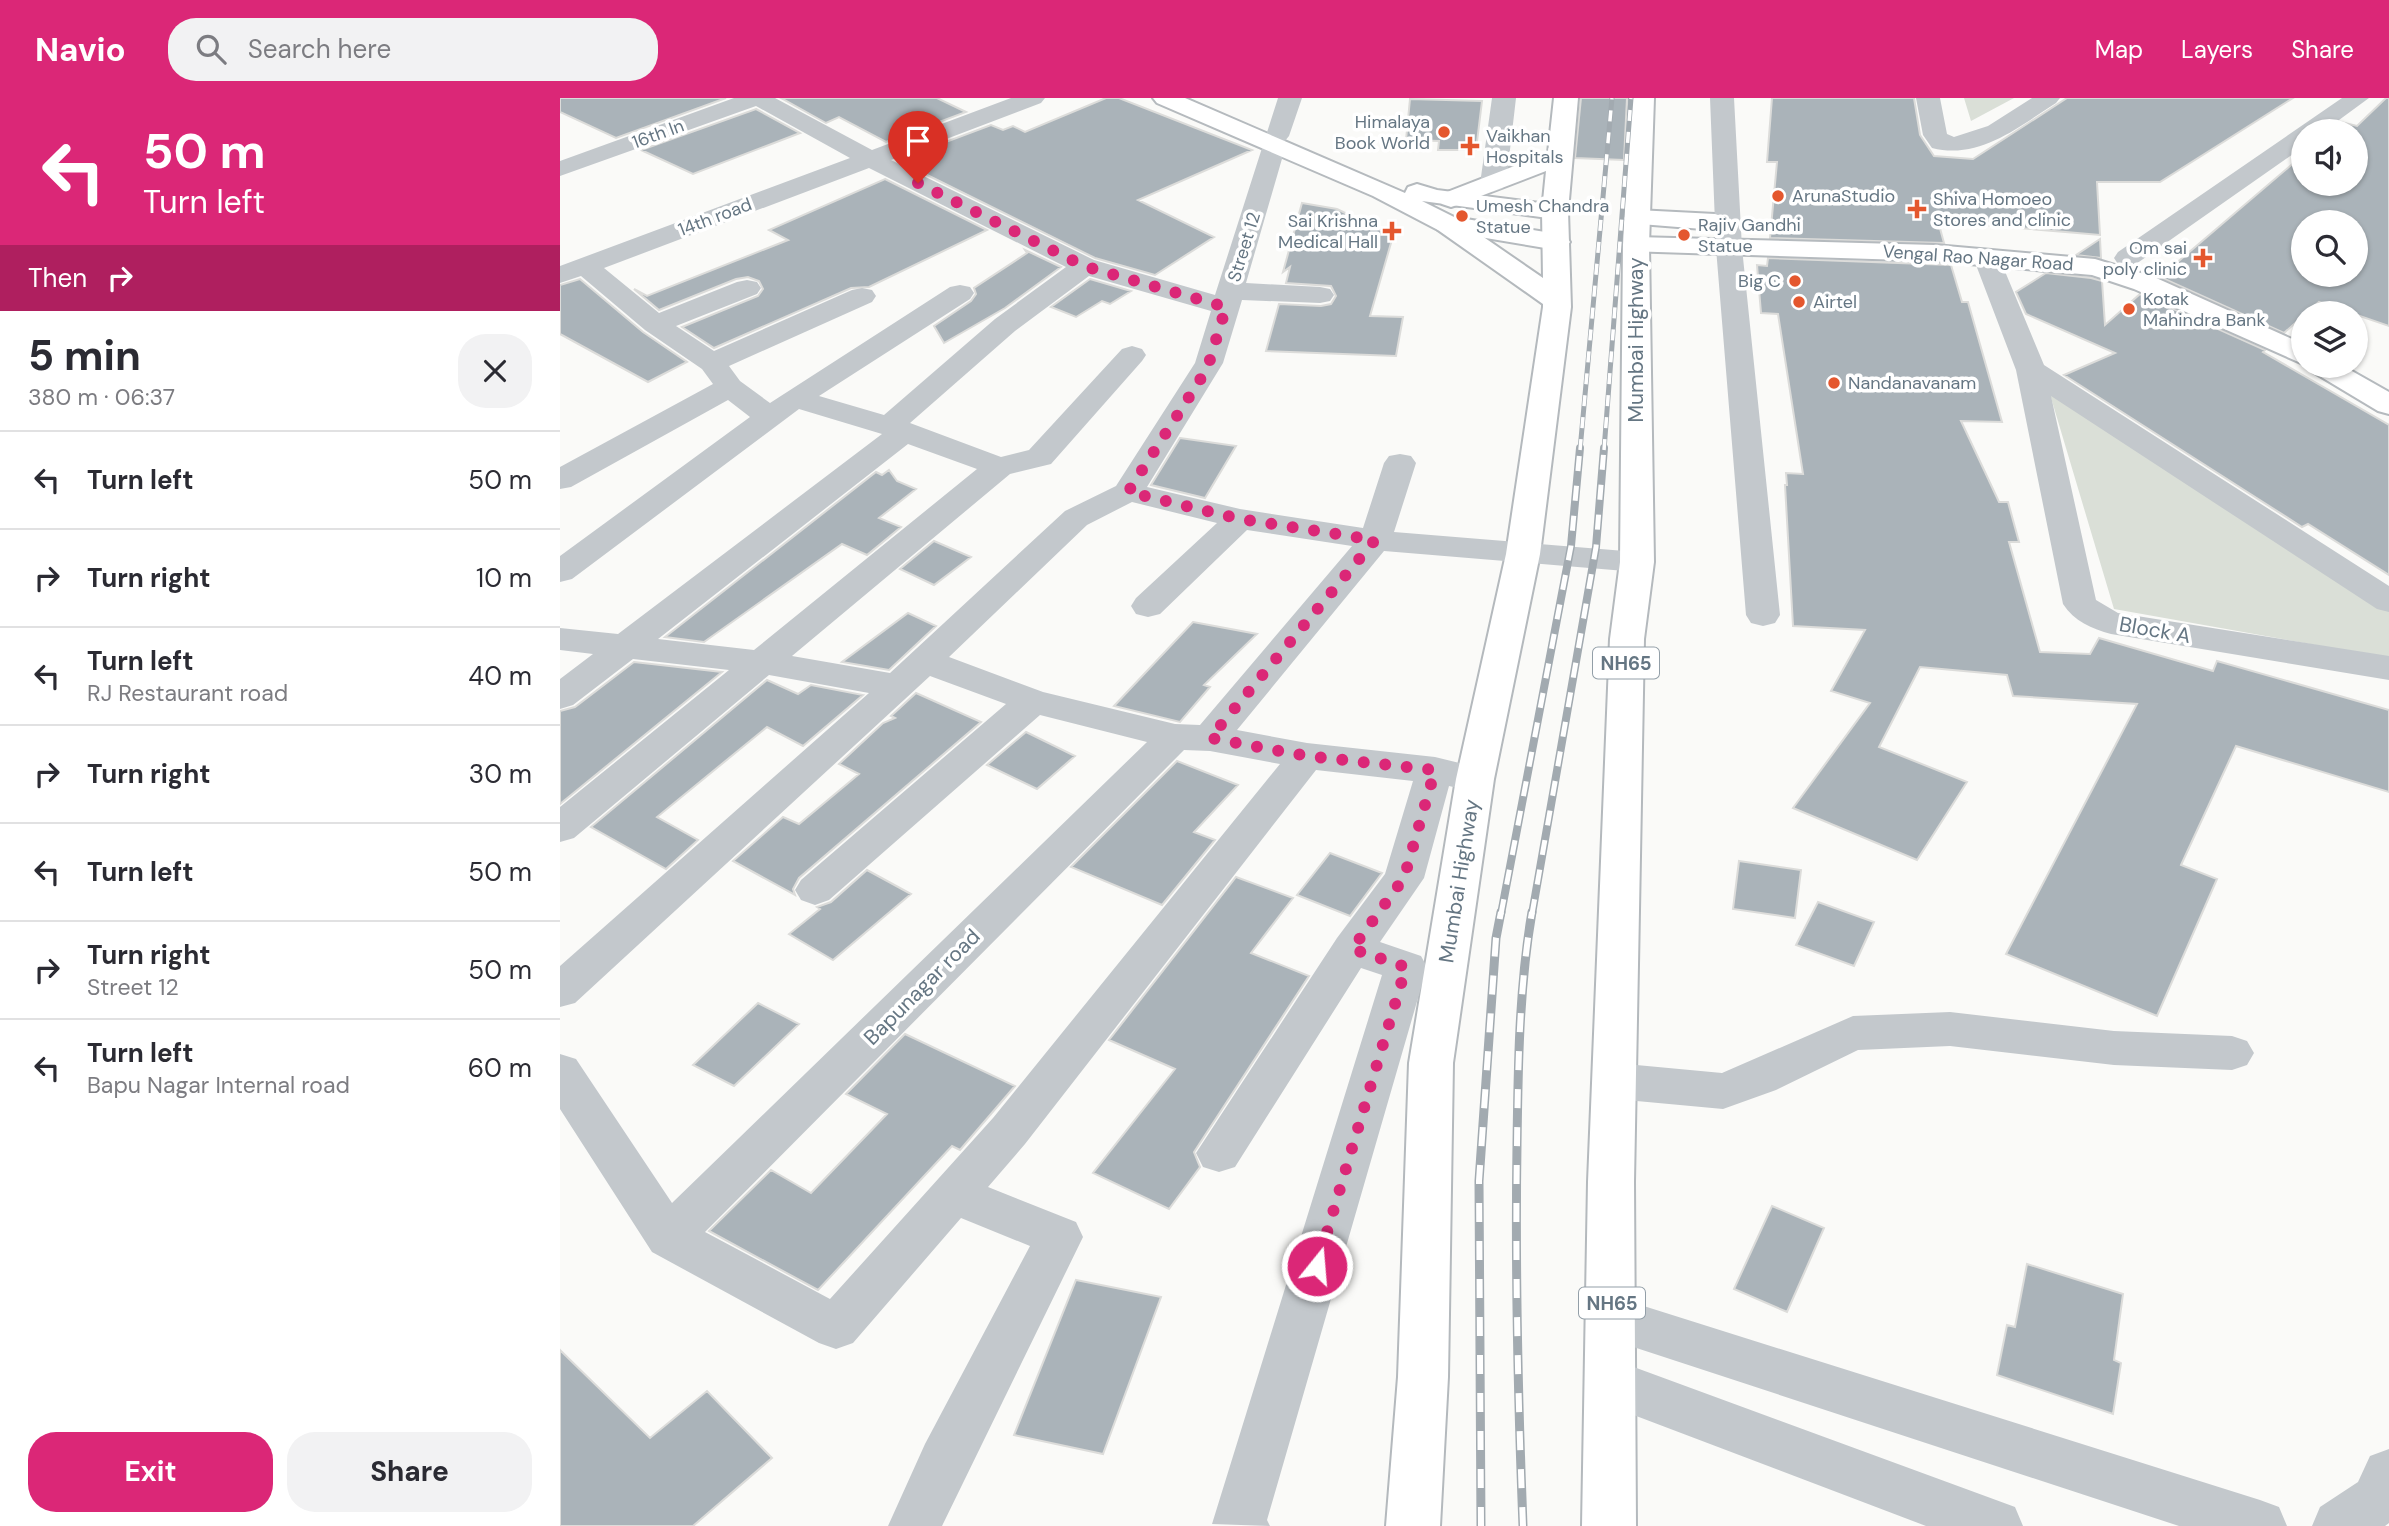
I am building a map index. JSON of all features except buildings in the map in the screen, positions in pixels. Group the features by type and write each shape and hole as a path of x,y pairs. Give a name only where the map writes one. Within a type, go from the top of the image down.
{"main road":[{"path":"1165,98 1392,185 1439,208 1556,300"},
{"path":"1189,98 1382,191 1439,208 1556,226"},
{"name":"Mumbai Highway","path":"1413,1526 1423,1377 1431,1063 1455,774 1523,554 1556,300 1556,226 1566,98"},
{"name":"NH65","path":"1636,232 1642,98"},
{"path":"1439,208 1560,157"},
{"name":"Mumbai Highway","path":"1609,1526 1612,1383 1611,1182 1627,639 1637,562 1636,232"},
{"name":"Vengal Rao Nagar Road","path":"1636,232 2071,245 2127,258 2291,333"},
{"name":"Vengal Rao Nagar Road","path":"1728,235 2095,267 2144,283 2291,350"},
{"path":"2368,375 2389,387"},
{"path":"2343,378 2389,405"}],"street":[{"name":"16th ln","path":"560,169 757,98"},
{"path":"757,98 870,159 1084,266 1228,299 1320,295"},
{"name":"14th road","path":"572,271 1033,98"},
{"name":"Street 12","path":"1128,492 1204,371 1290,98"},
{"path":"1493,184 1504,98"},
{"path":"1722,98 1728,235 1763,615"},
{"path":"1928,98 1935,135 1941,143 1960,146 1976,141 2048,98"},
{"path":"2326,119 2357,98"},
{"path":"560,139 591,158"},
{"path":"2127,258 2291,144"},
{"name":"Block A","path":"1986,257 2031,370 2080,604 2098,618 2111,622 2389,668"},
{"path":"560,697 627,647 897,429 1005,325 1084,266"},
{"path":"572,271 655,324 770,417"},
{"path":"655,324 747,288"},
{"path":"560,572 795,398 960,293"},
{"path":"560,480 721,375 862,296"},
{"path":"560,828 999,467 1040,457 1132,355"},
{"path":"2031,370 2389,601"},
{"path":"795,398 897,429 999,467"},
{"path":"1375,540 1400,463"},
{"path":"560,991 912,674 1076,518 1128,492 1240,519 1375,540 1637,562"},
{"path":"1148,606 1240,519"},
{"name":"Bapunagar road","path":"669,1237 1192,738 1375,540"},
{"path":"560,639 761,662 912,674 1192,738 1307,756 1455,774 1404,878 1352,949 1219,1153"},
{"path":"815,890 1033,701"},
{"path":"560,1072 669,1237 836,1327 1009,1132 1307,756"},
{"path":"1243,1526 1239,1524 1406,967 1352,949"},
{"path":"1615,1081 1723,1091 1760,1077 1853,1033 1950,1030 2114,1048 2232,1053"},
{"path":"915,1526 944,1462 1059,1237 954,1194"},
{"path":"1612,1318 2260,1526"},
{"path":"1612,1383 1997,1526"},
{"path":"2339,1526 2377,1500 2389,1474"}],"shaded area":[{"path":"1964,98 2014,98 1971,121"},
{"path":"2049,391 2389,608 2389,658 2114,609"}],"railway":[{"path":"1580,450 1612,98"},
{"path":"1604,450 1631,98"},
{"path":"1501,914 1571,546 1580,448"},
{"path":"1532,914 1596,547 1604,448"},
{"path":"1481,1526 1479,1181 1496,938 1501,912"},
{"path":"1523,1526 1518,1383 1517,1116 1522,999 1532,912"}],"place":[{"name":"Himalaya Book World","path":"1444,132"},
{"name":"Vaikhan Hospitals","path":"1470,146"},
{"name":"ArunaStudio","path":"1778,196"},
{"name":"Shiva Homoeo Stores and clinic","path":"1917,209"},
{"name":"Umesh Chandra Statue","path":"1462,216"},
{"name":"Sai Krishna Medical Hall","path":"1392,231"},
{"name":"Rajiv Gandhi Statue","path":"1684,235"},
{"name":"Om sai poly clinic","path":"2203,258"},
{"name":"Big C","path":"1795,281"},
{"name":"Airtel","path":"1799,302"},
{"name":"Kotak Mahindra Bank","path":"2129,309"},
{"name":"Nandanavanam","path":"1834,383"}],"route":[{"path":"918,183 1084,266 1226,307 1209,363 1200,380 1128,492 1240,519 1375,540 1210,738 1307,756 1435,770 1404,878 1352,949 1406,967 1317,1266"}]}
